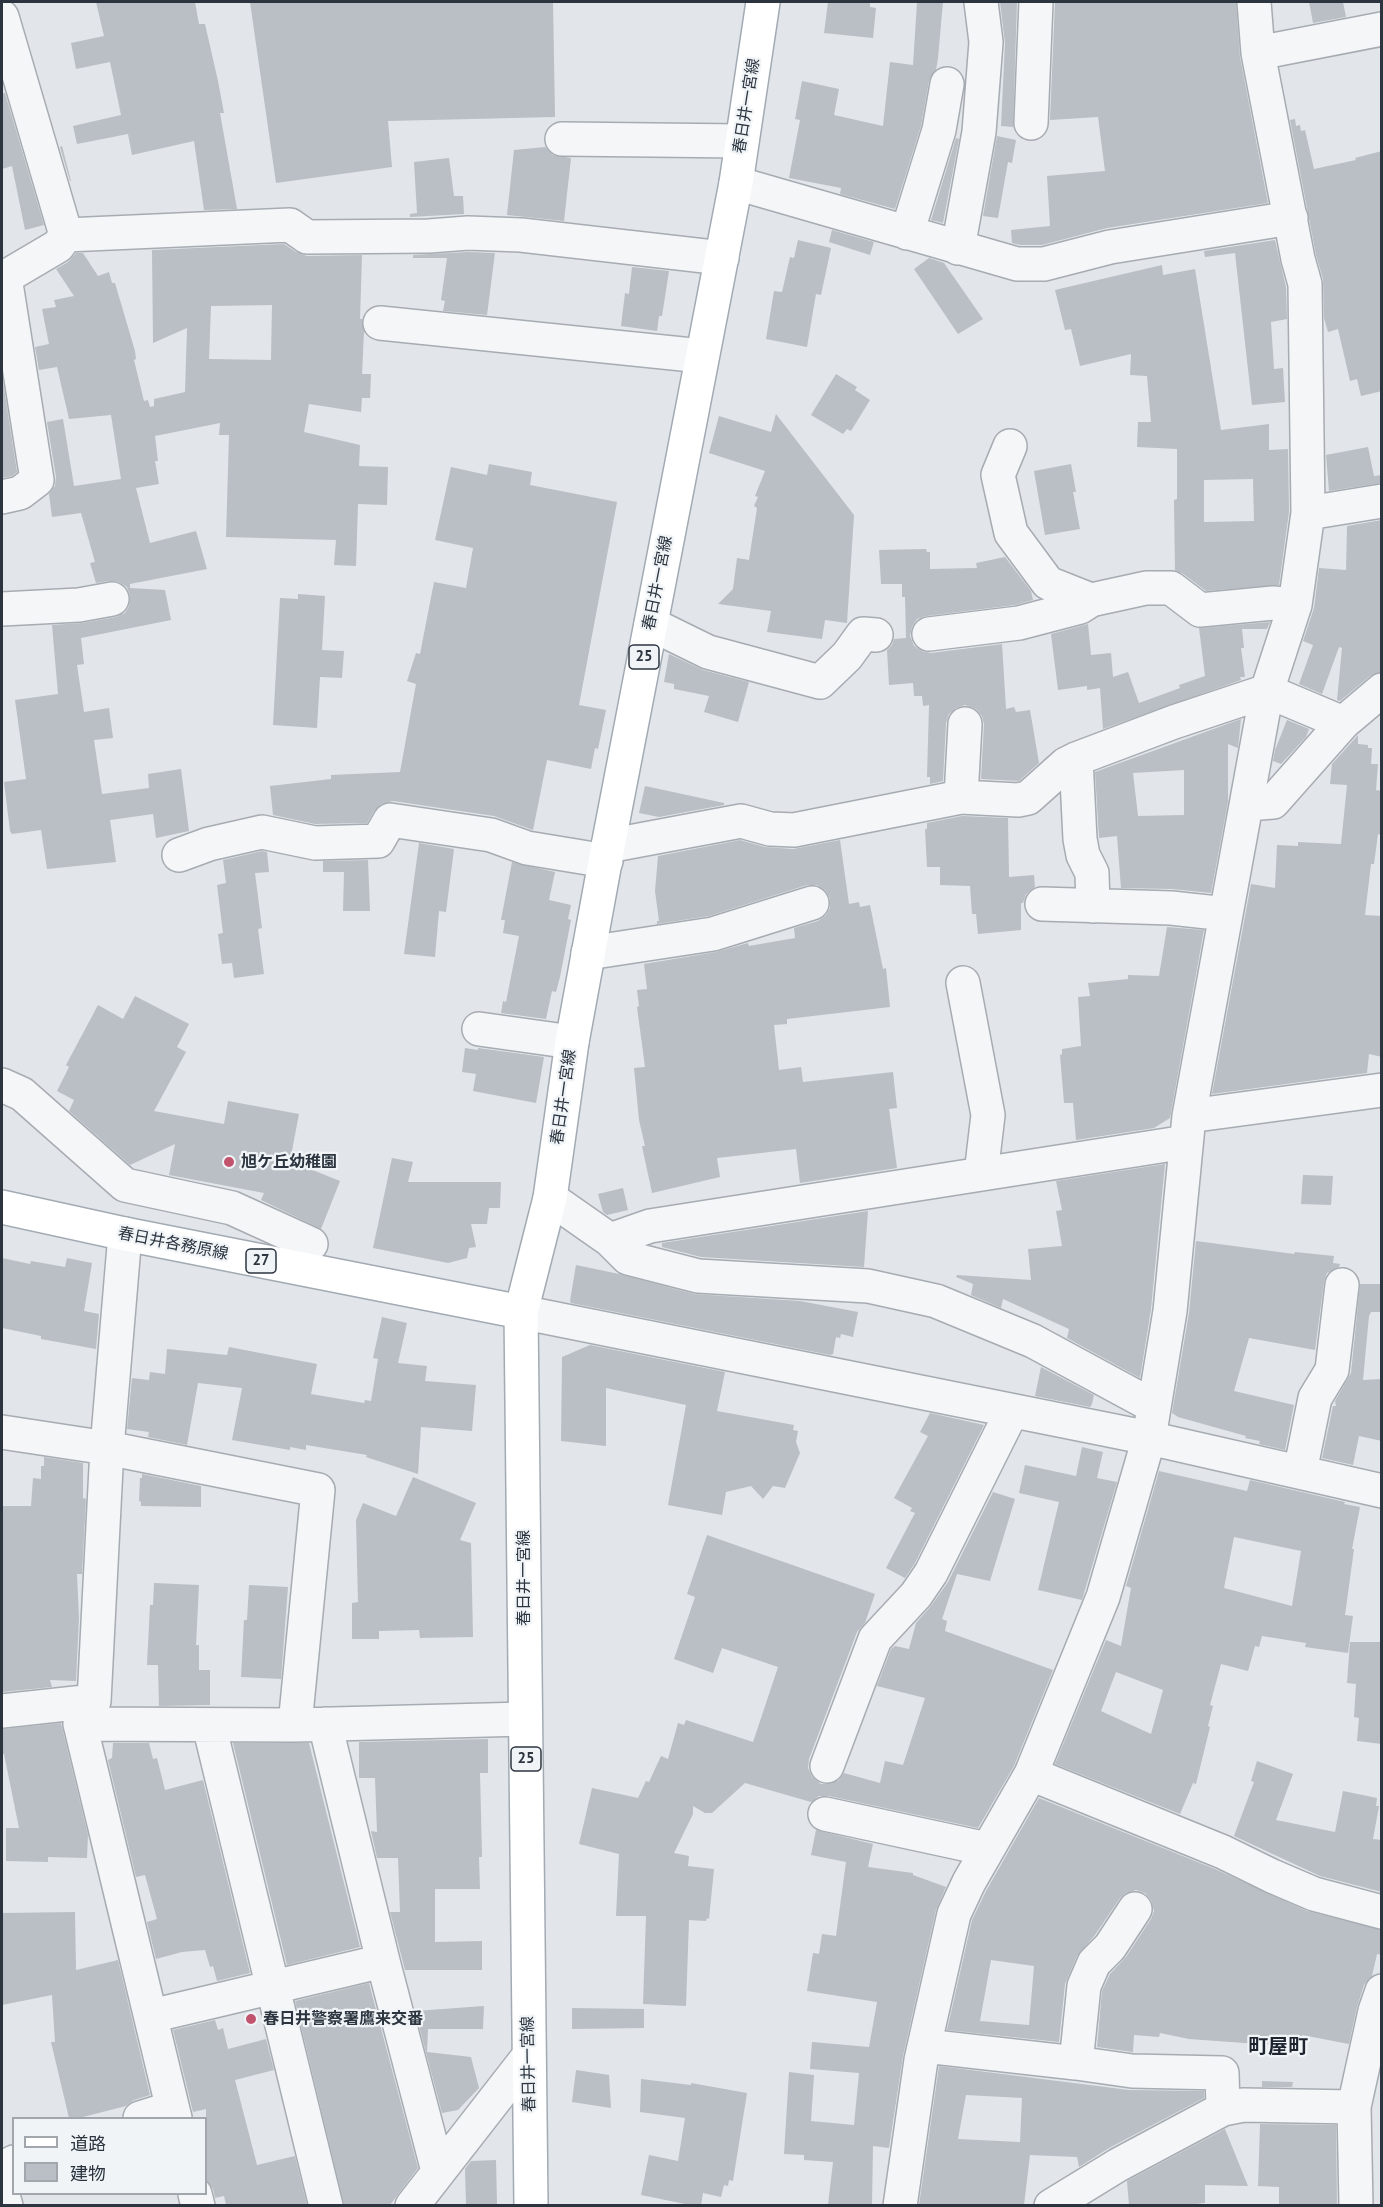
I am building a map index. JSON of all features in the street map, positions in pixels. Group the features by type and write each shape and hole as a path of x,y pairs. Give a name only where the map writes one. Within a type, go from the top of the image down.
{"main road":[{"name":"春日井一宮線","path":"531,2205 521,1312 550,1198 572,1041 736,183 763,2"},
{"name":"春日井各務原線","path":"2,1207 125,1234 521,1312"}],"street":[{"path":"958,248 979,132 986,42 981,2"},
{"path":"1031,123 1036,2"},
{"path":"900,2205 925,2046 954,1914 987,1849 1031,1774 1103,1597 1149,1438 1170,1311 1188,1129 1267,691 1295,605 1308,513 1305,284 1298,259 1258,53 1254,2"},
{"path":"2,17 66,235"},
{"path":"1258,53 1382,29"},
{"path":"907,233 939,130 947,84"},
{"path":"562,139 742,141"},
{"path":"736,183 1017,264 1044,264 1110,247 1291,218"},
{"path":"66,235 290,225 307,237 429,236 468,233 521,235 722,258"},
{"path":"2,497 20,493 37,480 3,278 58,246 66,235"},
{"path":"380,323 702,356"},
{"path":"1010,446 998,475 1011,533 1048,583 1091,600"},
{"path":"1308,513 1382,501"},
{"path":"929,634 1019,623 1080,607 1091,600 1146,588 1171,588 1200,610 1273,603 1295,605"},
{"path":"2,609 79,605 112,599"},
{"path":"651,624 708,652 820,682 847,656 863,634 876,635"},
{"path":"1246,804 1273,802 1343,723 1382,690"},
{"path":"179,855 209,844 262,832 315,843 378,841 390,820 491,835 527,849 607,854 741,821 770,829 794,830 962,797 1018,800 1028,798 1066,764 1076,759 1174,722 1267,691 1343,723"},
{"path":"962,797 965,724"},
{"path":"1076,759 1080,839 1083,855 1092,873 1093,906"},
{"path":"588,953 713,934 812,903"},
{"path":"1042,904 1171,908 1226,914"},
{"path":"963,983 988,1114 981,1174"},
{"path":"479,1029 572,1041"},
{"path":"2,1085 22,1094 125,1185 232,1208 311,1244"},
{"path":"610,1240 650,1226 981,1174 1382,1090"},
{"path":"550,1198 610,1240 628,1258 698,1276 868,1286 936,1301 1033,1341 1153,1406"},
{"path":"125,1234 87,1712 151,2016 174,2113 147,2117"},
{"path":"1300,1472 1315,1398 1332,1370 1342,1285"},
{"path":"521,1312 1149,1438 1382,1491"},
{"path":"827,1766 875,1639 916,1595 932,1574 1012,1411"},
{"path":"2,1432 108,1448 318,1490 310,1724 382,1961 438,2171"},
{"path":"2,1711 87,1712 209,1725 525,1719"},
{"path":"209,1725 326,2205"},
{"path":"1031,1774 1223,1852 1314,1894 1382,1912"},
{"path":"825,1814 987,1849"},
{"path":"1076,2062 1084,1986 1095,1963 1110,1947 1135,1909"},
{"path":"151,2016 382,1961"},
{"path":"1356,2205 1354,2107 1375,2011 1382,1991"},
{"path":"925,2046 1076,2062 1132,2071 1222,2073 1223,2109"},
{"path":"412,2205 528,2057"},
{"path":"1051,2205 1118,2165 1223,2109 1243,2105 1354,2107"},
{"path":"2,2192 6,2205"}],"building":[{"path":"96,2 195,2 199,24 205,24 218,81 224,113 220,113 237,209 204,210 194,141 132,155 128,134 77,144 73,126 121,115 110,62 76,69 71,43 104,36"},
{"path":"250,2 553,2 555,117 388,121 392,167 276,183"},
{"path":"828,2 870,2 870,7 876,8 873,38 824,33"},
{"path":"917,2 943,2 938,58 936,70 929,81 921,126 895,209 840,194 841,188 789,178 800,120 795,119 802,81 839,89 834,115 883,126 890,62 913,65"},
{"path":"1000,2 1017,2 1013,127 1001,126 1005,43"},
{"path":"1055,2 1236,2 1240,57 1268,203 1107,228 1042,245 1012,243 1011,230 1050,226 1047,176 1105,171 1098,117 1050,120"},
{"path":"1309,2 1343,2 1346,17 1313,23"},
{"path":"2,93 5,93 44,225 25,230 12,166 2,169"},
{"path":"1295,119 1296,126 1300,125 1301,131 1305,130 1314,169 1356,160 1355,158 1382,151 1382,391 1361,396 1357,379 1350,381 1338,329 1328,332 1324,318 1323,279 1316,255 1290,120"},
{"path":"997,136 1016,140 1012,163 1008,162 998,218 983,216"},
{"path":"956,138 959,139 943,223 931,220"},
{"path":"62,146 71,181 60,147"},
{"path":"545,147 553,155 571,158 564,221 507,215 514,150"},
{"path":"449,158 454,196 463,196 464,214 410,217 410,214 417,213 414,162"},
{"path":"832,230 874,242 870,255 829,242"},
{"path":"798,240 831,248 821,295 816,294 807,347 766,339 774,291 782,292 790,257 794,258"},
{"path":"1275,240 1286,287 1287,319 1271,322 1274,369 1283,368 1285,402 1252,405 1235,253 1205,257 1204,251"},
{"path":"284,244 307,256 362,255 360,319 362,319 364,332 362,374 371,374 370,398 362,398 361,412 309,404 304,432 360,445 359,466 388,467 387,505 358,504 356,566 334,565 336,540 226,537 229,435 219,435 220,423 155,436 158,461 155,461 159,484 136,488 150,543 196,531 207,569 130,584 130,588 165,590 171,620 81,638 84,664 77,665 84,712 109,708 113,738 94,740 102,794 149,788 148,774 181,769 189,831 156,838 153,814 110,820 116,862 47,869 41,830 12,834 10,831 4,782 26,779 15,700 58,694 52,625 116,617 125,613 129,606 130,596 127,587 119,582 96,583 90,563 95,562 81,513 52,517 49,494 55,486 56,477 47,422 63,419 74,486 121,479 111,415 69,419 57,367 39,370 35,347 49,344 42,309 56,307 54,300 74,296 56,269 68,262 76,253 83,253 98,276 109,272 112,283 115,283 135,351 136,359 134,360 144,401 148,400 150,407 154,406 154,399 185,392 187,328 153,343 152,250","holes":["272,305 271,360 209,359 211,306"]},
{"path":"495,253 487,315 443,311 445,301 441,300 447,258 413,258 413,255"},
{"path":"929,258 944,263 983,319 958,334 914,269"},
{"path":"1162,265 1163,275 1195,269 1221,430 1269,424 1269,450 1288,449 1289,512 1279,585 1206,591 1182,573 1175,571 1174,500 1177,499 1177,449 1137,447 1138,422 1151,422 1147,376 1130,375 1131,354 1080,366 1071,329 1065,330 1055,290","holes":["1253,479 1254,521 1204,522 1204,480"]},
{"path":"632,267 669,271 662,316 659,316 657,331 621,326 625,293 629,294"},
{"path":"836,374 857,387 855,390 870,400 851,431 847,429 843,434 811,415"},
{"path":"2,375 17,472 12,476 2,478"},
{"path":"776,414 854,515 847,623 825,620 822,639 767,632 771,611 718,604 733,589 737,558 749,560 757,508 754,506 758,497 755,496 765,471 709,453 719,416 771,432"},
{"path":"1368,447 1374,476 1382,475 1382,483 1329,491 1326,455"},
{"path":"489,464 532,472 530,485 617,502 579,705 606,710 598,749 595,748 591,769 547,760 533,830 494,816 393,801 381,804 367,823 315,824 273,815 270,786 331,779 331,775 400,772 416,684 407,681 416,653 420,654 434,582 466,588 473,548 435,540 451,467 487,475"},
{"path":"1071,464 1076,492 1073,492 1080,529 1045,535 1034,471"},
{"path":"1382,520 1382,672 1370,676 1340,701 1337,700 1342,648 1339,647 1322,694 1299,684 1313,645 1303,641 1314,608 1319,568 1346,570 1347,526"},
{"path":"926,549 930,552 930,569 977,568 976,563 1005,557 1031,591 1033,600 1015,605 917,619 910,636 914,646 931,653 1002,644 1006,709 1014,707 1016,712 1030,710 1039,763 1019,781 981,779 984,724 982,716 976,709 965,705 949,714 946,723 943,781 930,784 930,777 927,777 929,705 923,706 922,696 914,696 913,683 889,685 887,650 894,639 906,638 905,597 902,597 902,584 881,584 879,550"},
{"path":"298,594 325,596 322,650 344,651 342,678 320,677 317,728 273,725 280,598 298,599"},
{"path":"1270,622 1267,629 1242,629 1244,648 1241,648 1245,677 1240,677 1241,680 1103,729 1100,688 1087,690 1087,686 1058,690 1051,634 1088,624 1091,655 1111,653 1113,677 1128,672 1139,703 1205,676 1199,628"},
{"path":"669,654 703,670 749,682 738,722 704,712 709,696 674,689 674,684 664,682"},
{"path":"1241,719 1238,748 1228,744 1228,802 1211,893 1172,889 1121,888 1117,836 1099,838 1095,772","holes":["1184,770 1184,815 1138,816 1133,773"]},
{"path":"1287,720 1309,729 1306,737 1281,764 1273,761"},
{"path":"1358,735 1358,744 1372,748 1371,764 1378,764 1376,790 1382,791 1381,835 1378,834 1374,864 1371,864 1365,915 1382,916 1382,1057 1369,1054 1367,1073 1212,1094 1251,884 1275,888 1277,845 1298,846 1298,842 1341,844 1347,785 1330,784 1332,764"},
{"path":"645,786 724,803 724,805 659,817 639,813"},
{"path":"962,816 1008,818 1009,877 1034,875 1035,887 1026,894 1021,903 1021,930 978,934 976,914 972,914 970,886 940,885 940,867 927,867 925,829 927,829 927,823"},
{"path":"740,840 765,847 793,849 840,840 849,904 859,902 860,907 870,905 883,969 886,968 890,1007 787,1019 787,1024 774,1025 779,1070 801,1067 803,1082 893,1072 897,1108 889,1109 897,1168 800,1183 796,1149 717,1158 720,1177 652,1193 642,1146 645,1146 639,1120 634,1068 645,1067 637,1007 639,1006 637,990 647,989 644,964 716,952 748,943 749,946 795,938 794,928 818,921 826,915 830,908 830,898 825,890 817,885 807,885 709,916 657,924 659,921 655,891 658,856"},
{"path":"419,843 454,849 446,912 439,911 435,957 404,954"},
{"path":"262,851 267,852 269,872 255,873 262,928 258,929 264,974 234,978 232,963 222,964 218,934 223,933 217,885 226,883 223,860"},
{"path":"368,860 370,911 343,911 344,872 323,872 323,861"},
{"path":"512,862 555,872 549,900 571,905 568,919 571,920 560,977 556,992 552,991 546,1019 501,1013 503,1001 506,1002 519,936 503,933 505,920 501,920"},
{"path":"1167,927 1204,930 1170,1118 1154,1128 1076,1140 1073,1103 1064,1103 1060,1055 1062,1049 1081,1046 1078,997 1090,996 1088,983 1128,979 1128,975 1159,976"},
{"path":"135,996 189,1024 177,1047 186,1052 154,1111 224,1124 228,1101 299,1114 290,1161 340,1181 321,1229 261,1200 264,1193 169,1175 175,1144 130,1165 69,1111 74,1100 57,1091 69,1067 66,1065 98,1005 123,1019"},
{"path":"465,1048 544,1057 536,1103 473,1091 476,1074 462,1072"},
{"path":"392,1158 413,1162 408,1182 501,1182 500,1208 489,1208 487,1224 471,1224 476,1247 469,1248 467,1258 448,1263 373,1248"},
{"path":"1165,1164 1151,1309 1140,1378 1067,1338 1069,1329 1003,1299 1001,1308 971,1295 973,1284 956,1277 957,1275 1031,1280 1028,1249 1062,1246 1056,1211 1062,1210 1056,1181"},
{"path":"1303,1175 1333,1176 1331,1205 1301,1204"},
{"path":"623,1188 628,1210 607,1215 603,1212 598,1194"},
{"path":"868,1211 864,1267 701,1257 662,1247 662,1243"},
{"path":"1196,1241 1294,1254 1295,1252 1334,1256 1333,1263 1340,1264 1339,1267 1327,1273 1324,1282 1315,1350 1249,1338 1234,1391 1294,1405 1285,1450 1259,1444 1260,1441 1245,1438 1246,1436 1178,1417 1172,1413 1189,1313"},
{"path":"2,1258 30,1264 31,1261 65,1267 67,1258 92,1263 84,1311 99,1314 96,1349 41,1339 41,1336 2,1328"},
{"path":"576,1265 694,1294 800,1301 858,1312 853,1337 841,1334 840,1338 836,1337 833,1354 830,1355 571,1303"},
{"path":"1360,1284 1382,1284 1382,1312 1371,1312 1369,1316 1363,1380 1382,1379 1382,1441 1359,1436 1353,1465 1322,1458 1333,1406 1336,1406 1335,1401 1351,1373"},
{"path":"382,1317 407,1323 398,1363 427,1366 425,1381 476,1385 472,1431 421,1427 418,1474 366,1457 367,1455 306,1445 306,1450 290,1447 290,1450 232,1440 242,1388 198,1383 187,1445 148,1437 149,1432 127,1429 132,1378 149,1380 150,1372 165,1374 167,1349 227,1355 229,1347 317,1364 311,1394 364,1403 365,1400 371,1401 378,1359 373,1358"},
{"path":"590,1345 725,1372 717,1411 794,1425 793,1430 798,1431 796,1442 800,1453 785,1488 773,1486 763,1499 751,1486 726,1492 722,1515 668,1505 686,1405 606,1388 606,1446 561,1441 562,1357"},
{"path":"1041,1367 1094,1395 1090,1407 1035,1396"},
{"path":"930,1413 984,1425 915,1563 905,1578 886,1568 915,1513 910,1511 912,1508 894,1498 928,1436 920,1432"},
{"path":"1082,1447 1103,1452 1097,1478 1117,1482 1082,1600 1038,1590 1059,1502 1019,1493 1025,1465 1076,1476"},
{"path":"44,1457 83,1463 83,1498 86,1499 82,1574 77,1574 79,1618 76,1681 50,1680 52,1687 2,1692 2,1506 31,1506 33,1478 41,1479"},
{"path":"1159,1471 1247,1491 1250,1480 1360,1507 1352,1549 1354,1549 1345,1615 1353,1616 1348,1653 1305,1647 1306,1643 1262,1636 1259,1647 1255,1646 1248,1671 1221,1664 1210,1705 1213,1706 1208,1726 1210,1727 1196,1784 1193,1783 1180,1814 1055,1764 1106,1640 1121,1646 1131,1588 1126,1586","holes":["1234,1537 1301,1551 1292,1606 1224,1588","1116,1672 1163,1690 1151,1734 1101,1711"]},
{"path":"142,1474 201,1486 201,1507 141,1506 139,1501"},
{"path":"413,1477 476,1503 460,1540 471,1543 473,1637 420,1638 419,1630 379,1631 379,1639 352,1639 352,1603 358,1602 356,1520 363,1503 396,1516"},
{"path":"993,1492 1015,1499 990,1581 957,1574 942,1619 947,1621 945,1631 1053,1670 1014,1766 978,1828 829,1796 819,1796 811,1802 745,1783 712,1813 705,1813 693,1806 693,1814 674,1853 689,1856 688,1866 714,1869 709,1919 707,1918 706,1921 689,1920 686,2006 643,2004 646,1916 616,1916 619,1854 579,1844 592,1788 638,1798 646,1781 649,1782 661,1756 668,1759 678,1723 684,1725 686,1720 753,1742 778,1667 722,1648 713,1673 674,1659 695,1597 687,1594 707,1535 875,1594 865,1623 857,1632 809,1759 808,1768 812,1777 821,1784 831,1784 839,1780 844,1773 880,1783 885,1761 903,1765 925,1698 877,1686 891,1649 895,1646 909,1649 916,1623 948,1582"},
{"path":"154,1583 199,1585 196,1645 199,1645 199,1670 210,1670 210,1705 159,1706 158,1665 147,1665 150,1605 153,1605"},
{"path":"249,1585 288,1587 281,1679 241,1677 244,1620 247,1620"},
{"path":"1350,1642 1382,1642 1382,1744 1357,1741 1359,1718 1354,1717 1356,1684 1347,1683"},
{"path":"61,1723 88,1835 87,1858 48,1857 48,1862 6,1861 6,1828 19,1828 4,1754 2,1754 2,1729"},
{"path":"488,1739 488,1773 480,1773 482,1857 479,1857 480,1889 435,1889 435,1942 482,1941 482,1970 405,1970 390,1912 400,1912 398,1858 377,1858 371,1831 377,1832 375,1778 359,1778 359,1742"},
{"path":"113,1743 149,1743 153,1759 157,1758 165,1790 203,1780 250,1973 217,1981 205,1950 182,1952 156,1959 147,1922 157,1919 145,1875 136,1877 108,1760 112,1758"},
{"path":"233,1743 309,1743 360,1947 287,1965"},
{"path":"1257,1761 1293,1774 1276,1820 1335,1832 1343,1791 1377,1798 1376,1806 1379,1806 1373,1839 1382,1840 1382,1892 1320,1876 1234,1836 1254,1782 1251,1781"},
{"path":"1039,1798 1215,1869 1307,1911 1382,1930 1382,1955 1377,1954 1372,1976 1364,1985 1349,2044 1302,2035 1300,2047 1189,2039 1160,2033 1159,2037 1134,2035 1133,2052 1097,2047 1102,1991 1110,1974 1126,1957 1154,1911 1151,1900 1145,1893 1136,1890 1120,1898 1095,1935 1077,1956 1065,1984 1059,2042 947,2030 972,1920","holes":["991,1960 1034,1966 1029,2025 980,2021"]},
{"path":"816,1830 873,1844 868,1867 913,1873 913,1875 946,1887 936,1910 903,2056 889,2148 873,2146 872,2205 828,2205 833,2162 804,2160 804,2155 784,2154 789,2072 814,2075 811,2121 854,2125 859,2073 810,2069 812,2042 869,2047 877,2002 807,1991 813,1953 819,1954 822,1934 836,1936 846,1862 811,1855"},
{"path":"75,1912 76,1970 118,1960 150,2095 134,2100 126,2106 83,2117 69,2117 51,2042 55,2042 52,1995 2,2005 2,1913"},
{"path":"369,1983 418,2168 390,2205 344,2205 295,2001"},
{"path":"484,2006 483,2029 428,2029 427,2052 471,2057 479,2088 458,2110 442,2113 415,2011"},
{"path":"572,2008 644,2009 644,2028 572,2029"},
{"path":"215,2020 218,2030 223,2028 228,2049 266,2039 274,2070 235,2080 257,2165 295,2156 307,2205 226,2205 224,2196 215,2198 213,2189 207,2180 206,2109 193,2112 173,2030"},
{"path":"939,2066 1129,2090 1204,2091 1204,2098 1109,2148 1079,2167 1077,2157 1030,2155 1024,2205 919,2205","holes":["966,2095 1022,2098 1020,2142 958,2139"]},
{"path":"576,2070 609,2075 611,2108 572,2102"},
{"path":"641,2079 691,2085 691,2083 747,2093 733,2181 729,2180 728,2186 724,2185 721,2197 703,2193 701,2205 690,2205 641,2195 649,2155 678,2161 685,2118 640,2112"},
{"path":"1262,2081 1293,2082 1292,2087 1262,2087"},
{"path":"1260,2124 1336,2125 1337,2205 1279,2205 1279,2187 1258,2186"},
{"path":"1225,2129 1248,2186 1205,2185 1205,2203 1129,2205 1127,2181"},
{"path":"496,2160 497,2205 466,2205 465,2169 471,2161"}],"place":[{"name":"旭ケ丘幼稚園","path":"229,1162"},
{"name":"春日井警察署鷹来交番","path":"251,2019"}],"district":[{"name":"町屋町","path":"1278,2047"}]}
